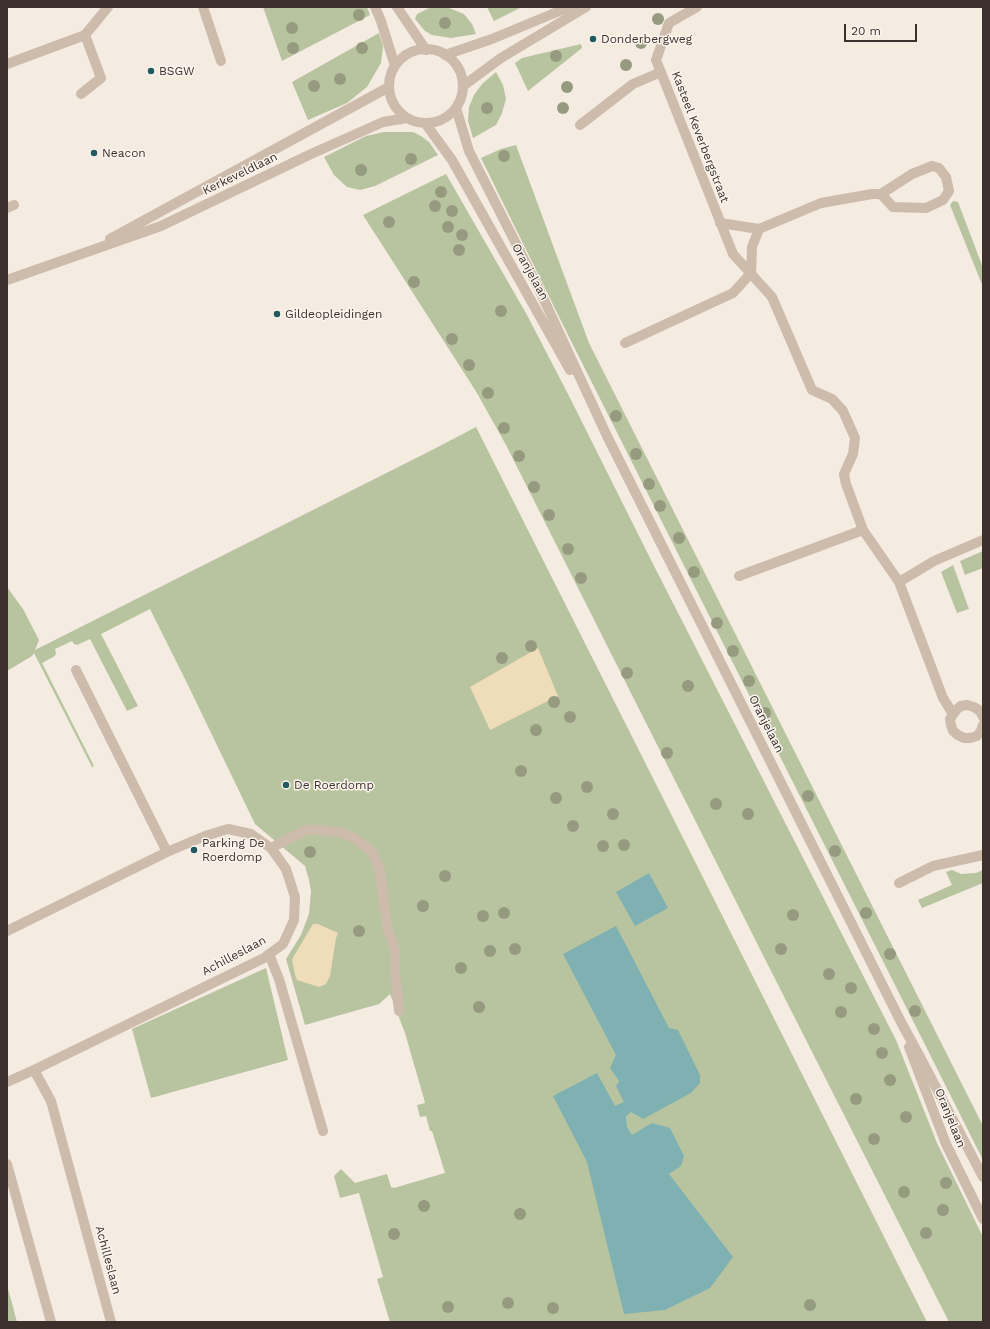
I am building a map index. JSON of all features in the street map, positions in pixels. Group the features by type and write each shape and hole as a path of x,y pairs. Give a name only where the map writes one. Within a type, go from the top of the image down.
{"street":[{"path":"7,64 85,34 108,7"},
{"path":"203,7 221,61"},
{"path":"375,7 396,66"},
{"path":"397,7 426,50"},
{"path":"445,55 492,39 569,7"},
{"path":"463,86 501,58 586,7"},
{"name":"Kasteel Keverbergstraat","path":"697,7 669,23 656,60 720,223 733,254 772,297 812,390 832,399 843,411 855,438 853,454 844,474 846,484 863,530 899,582 943,698 953,714 950,718 953,731 958,736 970,738 976,736 982,730"},
{"path":"81,94 101,78 85,34"},
{"path":"426,50 436,51 445,55 454,63 460,74 463,86 461,98 456,108 437,122 425,123 415,122 407,118 398,110 392,99 389,87 391,76 396,66 404,57 414,52 426,50"},
{"path":"580,125 633,84 661,72"},
{"name":"Kerkeveldlaan","path":"84,253 389,87"},
{"name":"Oranjelaan","path":"456,108 469,151 539,289 607,436 902,1024 983,1177"},
{"name":"Kerkeveldlaan","path":"7,280 161,226 311,154 382,122 407,118"},
{"name":"Oranjelaan","path":"425,123 454,164 607,436"},
{"path":"720,223 759,229 821,203 872,194 881,194 912,174 932,166 939,168 946,177 949,190 943,200 926,208 894,207 881,194"},
{"path":"625,343 733,293 751,273 752,247 759,229"},
{"path":"739,576 863,530"},
{"path":"899,582 934,561 983,540"},
{"path":"76,670 167,852"},
{"path":"953,714 956,709 967,705 980,711 983,717"},
{"name":"Achilleslaan","path":"7,930 167,852 205,836 228,829 251,834 271,848 286,869 295,897 294,920 282,944 269,954 7,1082"},
{"path":"271,848 306,830 315,830 341,832 354,838 372,852 380,871 387,926 395,950 395,971 399,1012"},
{"path":"899,883 933,866 983,855"},
{"path":"269,954 279,979 323,1131"},
{"name":"Oranjelaan","path":"902,1024 913,1059 946,1144 983,1219"},
{"name":"Achilleslaan","path":"34,1070 51,1101 111,1322"},
{"path":"7,1164 51,1322"}],"green space":[{"path":"263,7 367,7 370,15 282,61"},
{"path":"431,7 449,8 464,14 472,24 476,34 451,38 432,35 425,31 415,19 417,14"},
{"path":"487,7 522,7 494,21"},
{"path":"379,33 383,46 381,63 367,87 347,103 308,120 292,82"},
{"path":"581,44 582,48 528,91 515,63 522,58"},
{"path":"496,72 503,85 506,99 502,113 496,125 473,138 468,121 469,107 474,95 482,84"},
{"path":"384,132 413,132 429,142 438,155 375,186 360,190 347,187 334,175 324,157 366,136"},
{"path":"516,145 589,343 983,1126 983,1160 570,339 481,158 501,149"},
{"path":"446,174 527,315 896,1040 937,1143 983,1237 983,1322 949,1322 506,445 477,393 363,215"},
{"path":"953,201 958,202 983,268 983,287 950,205"},
{"path":"476,427 927,1322 390,1322 377,1279 383,1277 359,1193 340,1198 334,1176 341,1169 355,1183 387,1174 391,1187 394,1188 445,1173 426,1116 420,1117 417,1105 425,1103 405,1033 390,994 379,1004 305,1025 286,959 301,935 309,914 311,891 305,866 255,824 150,609 101,634 138,706 127,711 90,639 77,645 72,641 55,649 55,656 42,663 94,766 92,767 34,653 32,656 7,671 7,587 23,609 39,640 35,650"},
{"path":"983,551 983,568 965,575 960,561"},
{"path":"953,565 969,609 957,613 941,572"},
{"path":"952,870 961,874 976,873 983,870 983,883 922,908 918,900 952,885 946,872"},
{"path":"266,968 288,1060 151,1098 132,1029"},
{"path":"7,1285 17,1322 7,1322"}],"sand":[{"path":"538,648 558,696 490,730 470,687"},
{"path":"313,924 318,924 338,933 330,976 326,984 319,987 297,980 292,959"}],"water":[{"path":"649,873 668,908 635,926 616,892"},
{"path":"616,926 669,1028 678,1030 700,1075 700,1083 691,1093 643,1119 631,1112 626,1116 627,1127 632,1135 652,1123 670,1128 684,1156 681,1166 669,1174 733,1257 710,1288 665,1310 624,1314 587,1162 553,1096 597,1073 615,1106 624,1102 616,1086 619,1081 610,1068 616,1055 563,954"}],"place":[{"name":"Donderbergweg","path":"593,39"},
{"name":"BSGW","path":"151,71"},
{"name":"Neacon","path":"94,153"},
{"name":"Gildeopleidingen","path":"277,314"},
{"name":"De Roerdomp","path":"286,785"},
{"name":"Parking De Roerdomp","path":"194,850"}]}
